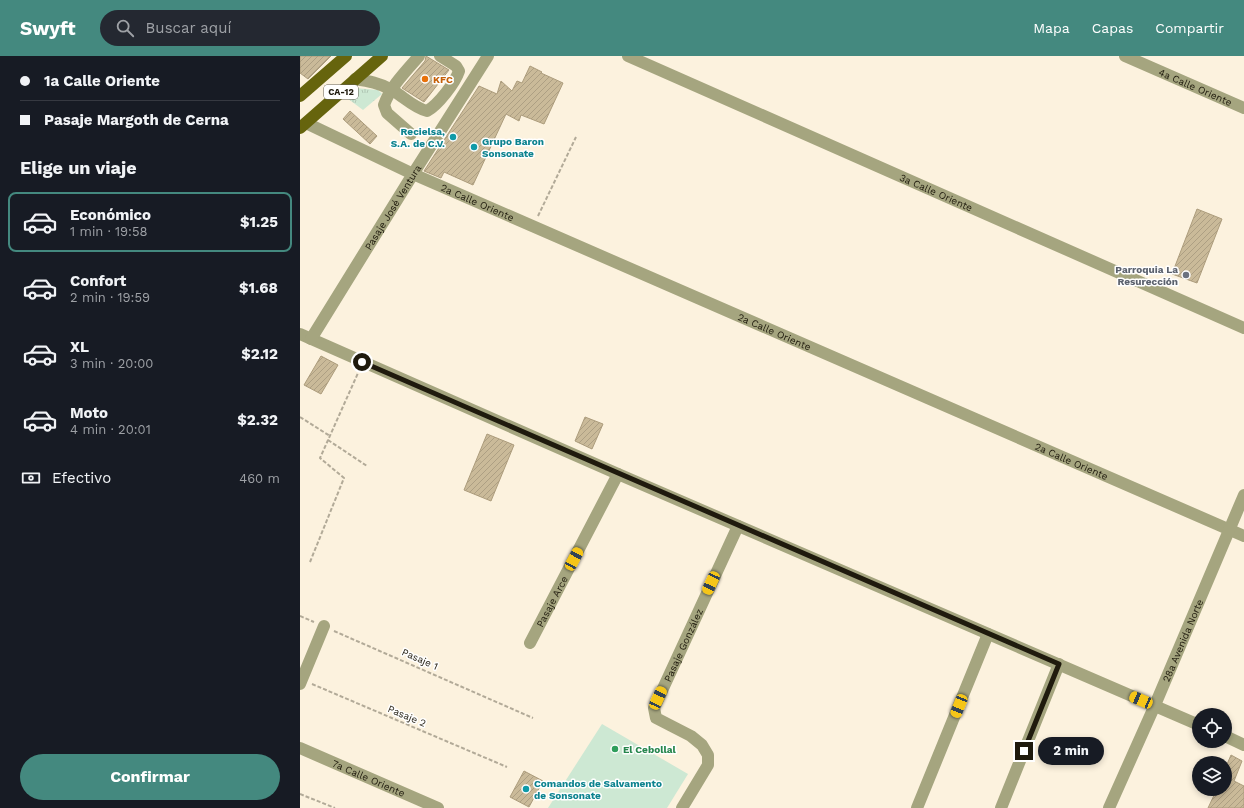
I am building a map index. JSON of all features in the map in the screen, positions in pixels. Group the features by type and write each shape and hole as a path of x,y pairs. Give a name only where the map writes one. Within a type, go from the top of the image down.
{"main road":[{"path":"300,96 346,56"},
{"name":"CA-12","path":"303,125 382,56"}],"street":[{"path":"411,134 387,113 384,105 386,97 418,56"},
{"name":"Pasaje José Ventura","path":"306,337 488,56"},
{"name":"3a Calle Oriente","path":"628,56 1244,328"},
{"name":"4a Calle Oriente","path":"1125,56 1244,108"},
{"path":"355,79 372,82 391,90 420,109 427,111 433,108 457,77 459,71 456,66 445,57"},
{"name":"2a Calle Oriente","path":"303,125 1244,536"},
{"path":"306,337 618,474 1192,722"},
{"name":"Pasaje Arce","path":"530,643 618,474"},
{"name":"28a Avenida Norte","path":"1109,808 1155,705 1244,495"},
{"name":"Pasaje González","path":"682,808 708,765 708,755 702,745 691,736 656,718 654,708 738,526"},
{"path":"301,682 324,626"},
{"path":"917,808 988,634"},
{"path":"1000,808 1059,664"},
{"path":"1232,739 1244,745"},
{"name":"7a Calle Oriente","path":"300,748 438,808"}],"path":[{"path":"534,226 576,138"},
{"path":"310,562 344,478 320,458 362,362"},
{"path":"300,417 330,436"},
{"path":"328,440 367,466"},
{"name":"Pasaje 1","path":"300,616 533,718"},
{"name":"Pasaje 2","path":"301,682 507,767"},
{"path":"300,794 335,808"}],"green space":[{"path":"355,88 378,90 382,94 363,110 347,98"},
{"name":"El Cebollal","path":"602,724 688,774 667,808 548,808"}],"building":[{"path":"300,56 331,56 308,79 300,73"},
{"name":"KFC","path":"426,56 449,70 424,102 402,88 425,61"},
{"path":"530,66 563,83 544,124 521,115 519,121 506,114 473,185 444,172 441,178 424,171 479,86 497,94 501,81 512,91 517,81 522,83"},
{"path":"350,111 377,136 370,144 343,119"},
{"path":"1197,209 1222,219 1197,283 1172,274"},
{"path":"321,356 338,365 321,394 304,385"},
{"path":"585,417 603,424 592,449 575,441"},
{"path":"487,434 514,445 491,501 464,490"},
{"path":"1231,755 1242,761 1234,781 1244,786 1244,808 1208,808 1214,796 1232,796 1232,756"},
{"name":"Comandos de Salvamento de Sonsonate","path":"524,771 543,781 529,807 510,797"}],"place":[{"name":"KFC","path":"425,79"},
{"name":"Recielsa, S.A. de C.V.","path":"453,137"},
{"name":"Grupo Baron Sonsonate","path":"474,147"},
{"name":"Parroquia La Resurección","path":"1186,275"},
{"name":"El Cebollal","path":"615,749"},
{"name":"Comandos de Salvamento de Sonsonate","path":"526,789"}],"route":[{"path":"362,362 1059,664 1024,751"}]}
